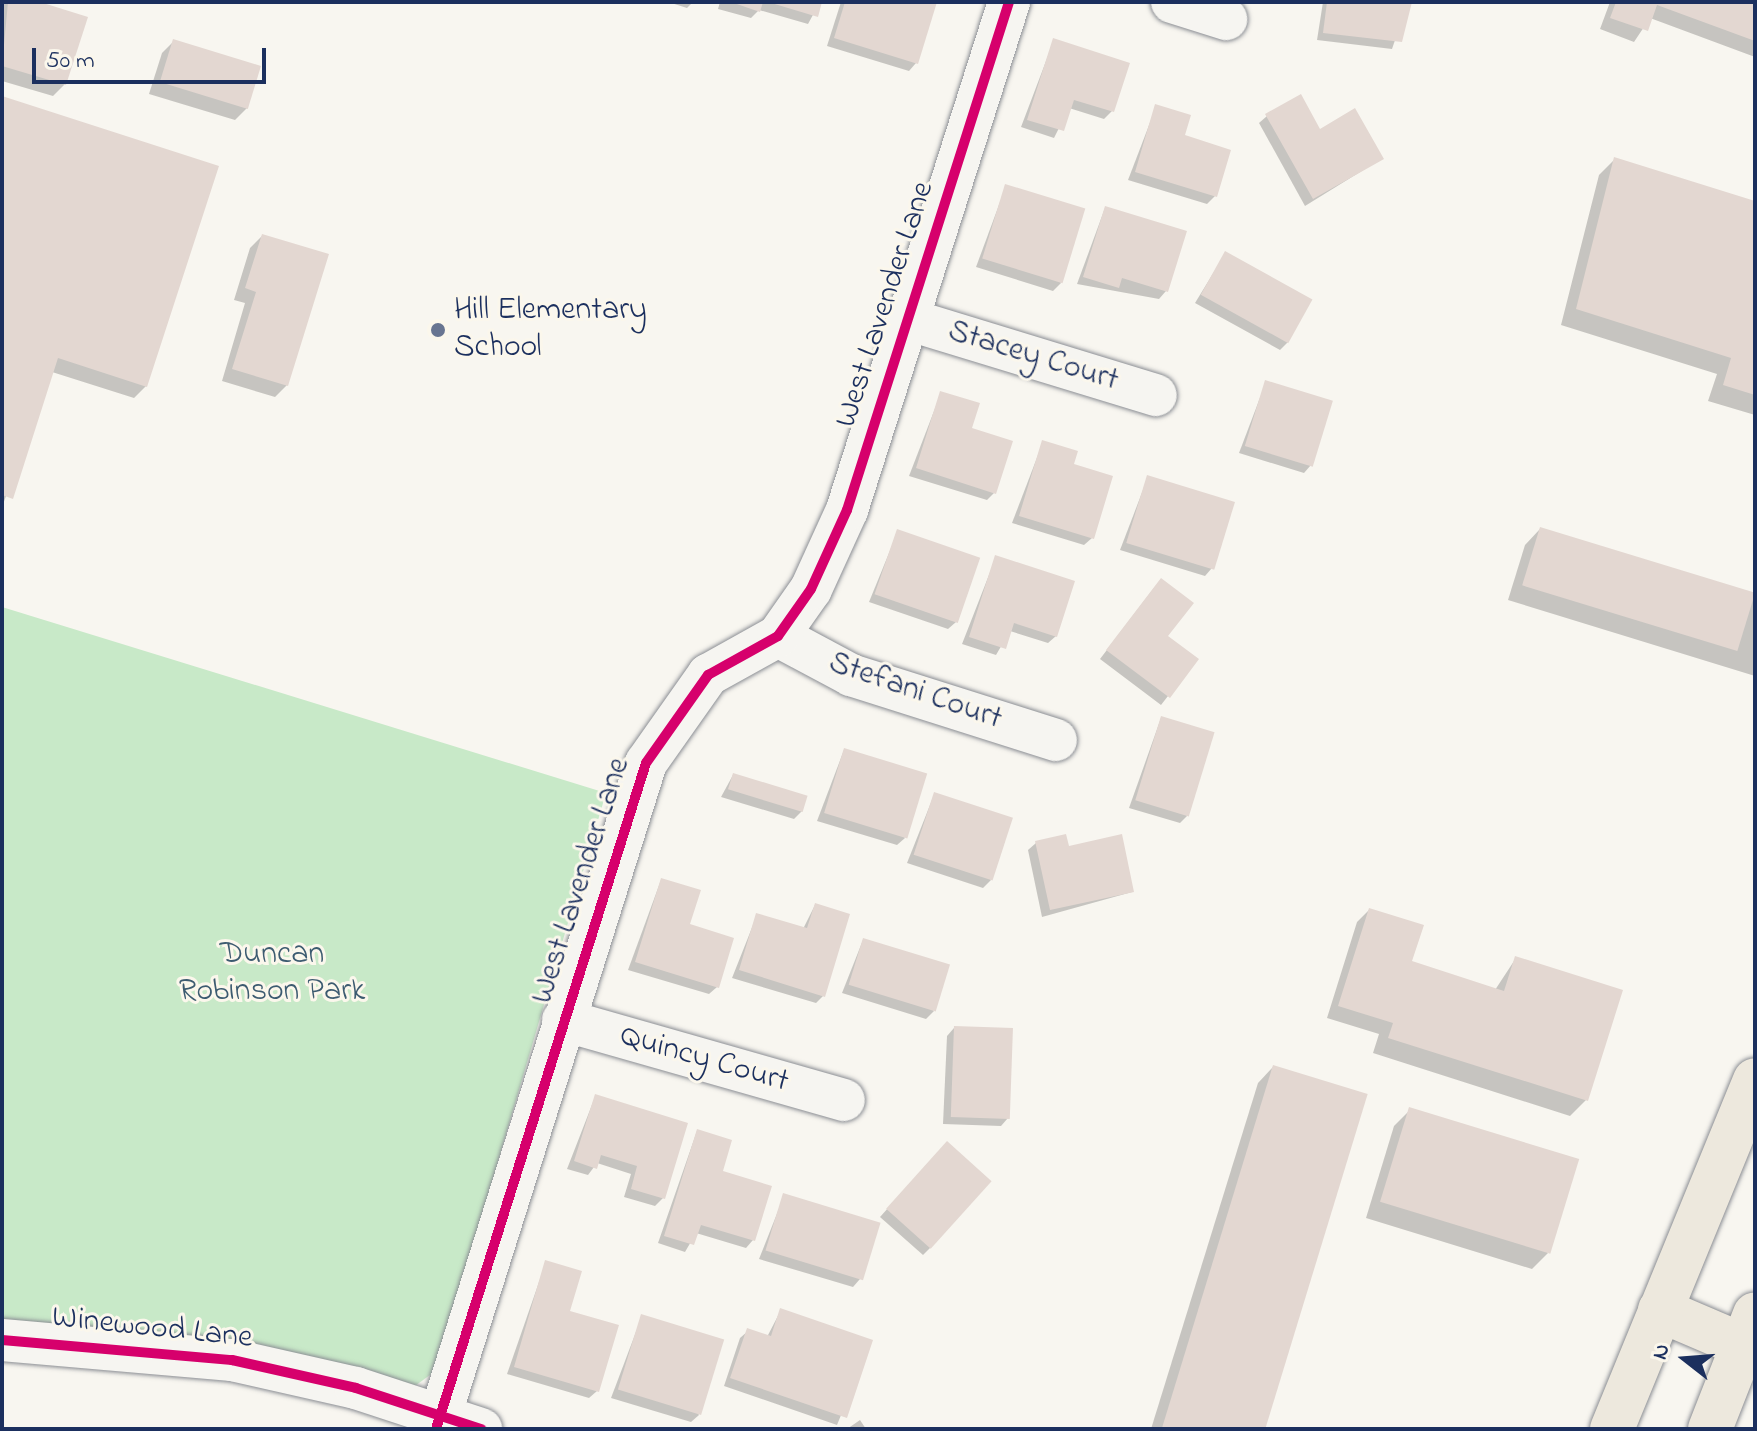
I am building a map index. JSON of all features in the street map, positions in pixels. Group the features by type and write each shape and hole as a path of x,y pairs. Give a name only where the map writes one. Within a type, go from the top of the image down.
{"main road":[{"path":"1612,1429 1755,1080"},
{"path":"1660,1310 1749,1329 1710,1429"}],"street":[{"name":"West Lavender Lane","path":"438,1422 646,763 708,675 778,636 793,623 847,510 1009,2"},
{"path":"1172,2 1226,19"},
{"name":"Stacey Court","path":"910,320 1156,395"},
{"name":"Stefani Court","path":"778,636 851,675 1056,740"},
{"name":"Quincy Court","path":"563,1020 844,1100"},
{"name":"Winewood Lane","path":"2,1340 232,1360 438,1422 481,1429"}],"green space":[{"name":"Duncan Robinson Park","path":"2,607 606,793 437,1370 412,1388 2,1324"}],"building":[{"path":"8,2 40,2 88,17 66,85 2,66"},
{"path":"731,2 763,2 760,12"},
{"path":"768,2 822,2 818,17"},
{"path":"845,2 937,2 918,64 834,38"},
{"path":"1327,2 1412,2 1402,42 1323,33"},
{"path":"1616,2 1755,2 1755,41 1657,5 1648,31 1610,18"},
{"path":"1053,38 1130,63 1114,112 1074,100 1064,131 1027,120"},
{"path":"173,39 261,66 248,109 160,82"},
{"path":"1301,94 1320,129 1355,108 1384,159 1313,199 1265,114"},
{"path":"2,96 219,166 147,387 58,358 13,499 2,495"},
{"path":"1155,104 1191,115 1185,135 1231,150 1217,197 1135,172"},
{"path":"1614,157 1755,201 1755,395 1723,385 1731,358 1576,309"},
{"path":"1005,184 1085,209 1063,283 982,259"},
{"path":"1105,206 1187,231 1168,292 1122,278 1119,288 1083,277"},
{"path":"262,234 329,254 288,386 232,369 256,292 245,288"},
{"path":"1225,251 1312,299 1288,343 1201,295"},
{"path":"1265,380 1333,401 1313,467 1245,446"},
{"path":"940,391 980,403 972,428 1013,441 996,494 916,468"},
{"path":"1042,440 1078,451 1074,464 1113,476 1094,539 1019,516"},
{"path":"1147,475 1235,502 1214,570 1126,543"},
{"path":"1540,527 1755,593 1737,651 1522,585"},
{"path":"897,529 980,558 958,623 875,594"},
{"path":"995,555 1075,581 1057,637 1014,623 1006,649 969,637"},
{"path":"1161,578 1194,603 1168,636 1199,659 1170,698 1106,650"},
{"path":"1161,716 1215,732 1189,817 1135,800"},
{"path":"844,748 927,773 907,838 824,813"},
{"path":"733,773 808,796 803,812 728,789"},
{"path":"934,792 1013,818 993,880 914,855"},
{"path":"1066,834 1069,846 1122,834 1134,892 1050,910 1035,841"},
{"path":"661,878 701,890 690,924 734,938 719,988 635,962"},
{"path":"815,903 850,914 825,997 739,970 756,913 807,928"},
{"path":"1369,908 1424,925 1412,961 1504,991 1515,956 1623,990 1588,1101 1388,1038 1393,1023 1338,1006"},
{"path":"863,938 950,965 936,1011 849,985"},
{"path":"954,1026 1013,1028 1010,1119 951,1117"},
{"path":"1273,1065 1368,1094 1265,1429 1162,1429"},
{"path":"595,1094 688,1123 665,1199 631,1189 637,1166 601,1155 597,1169 574,1161"},
{"path":"1409,1107 1579,1159 1550,1254 1380,1202"},
{"path":"697,1129 732,1140 723,1171 772,1186 755,1241 701,1225 694,1245 664,1236"},
{"path":"947,1141 992,1181 931,1249 886,1209"},
{"path":"783,1193 881,1223 863,1280 765,1250"},
{"path":"545,1260 582,1271 570,1311 619,1325 599,1392 514,1367"},
{"path":"780,1308 873,1340 847,1418 730,1378 747,1328 771,1336"},
{"path":"641,1314 724,1339 701,1415 618,1390"}],"cycle path":[{"path":"436,1429 646,763 708,675 778,636 811,589 847,510 1009,2"},
{"path":"2,1340 232,1360 356,1388 481,1429"}],"place":[{"name":"Hill Elementary School","path":"438,330"}]}
